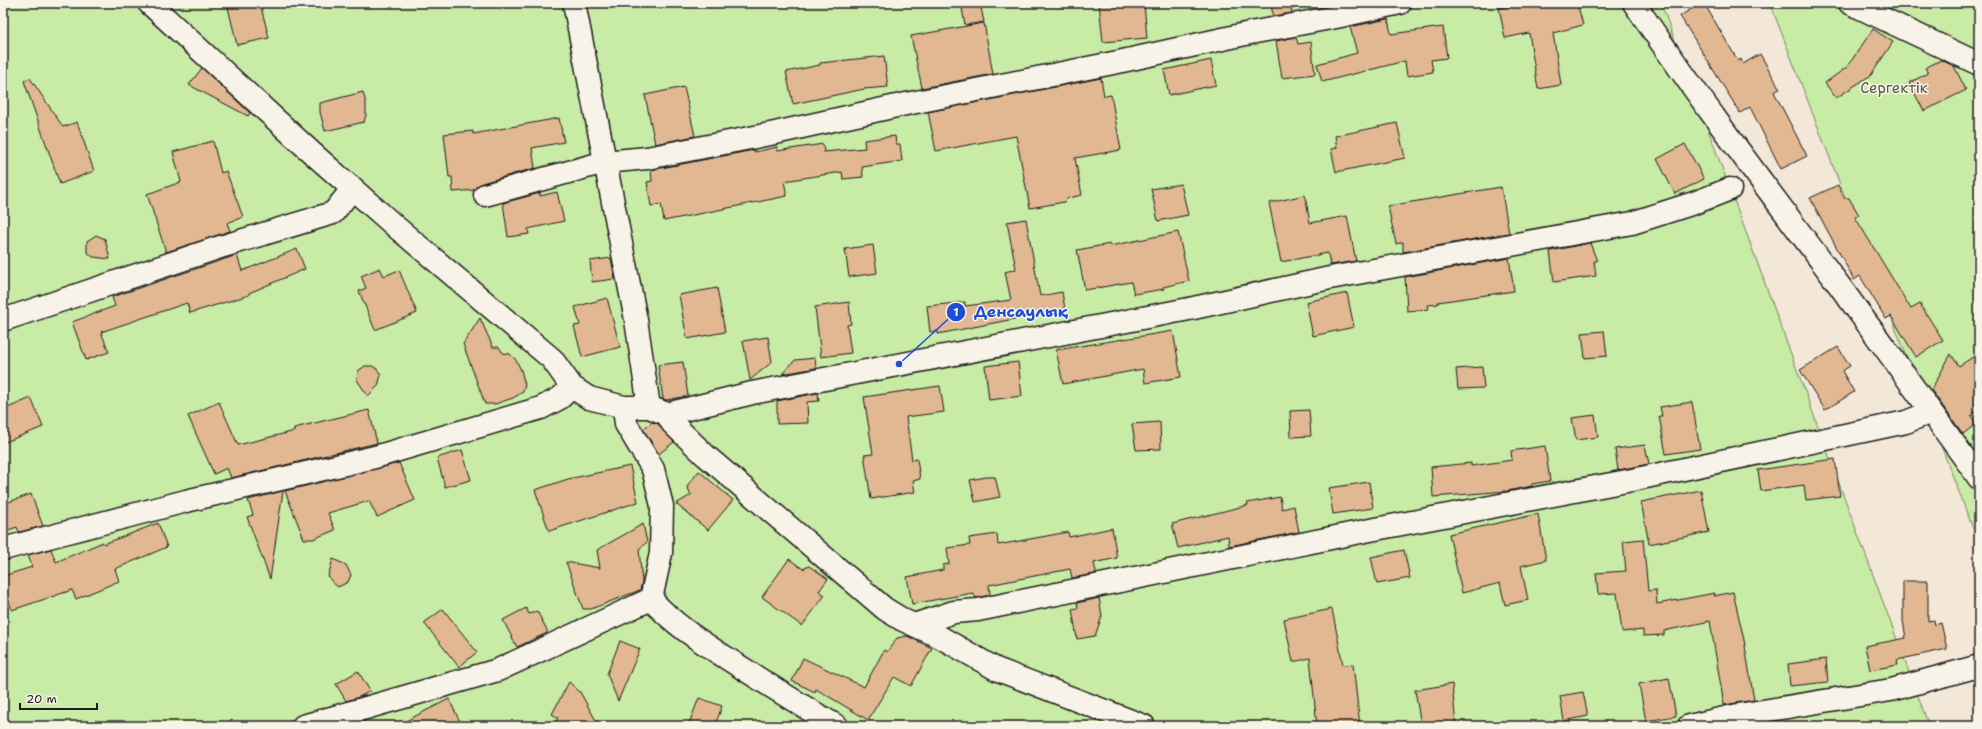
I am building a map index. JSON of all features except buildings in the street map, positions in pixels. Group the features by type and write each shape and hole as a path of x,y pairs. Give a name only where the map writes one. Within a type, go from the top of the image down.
{"street":[{"path":"149,3 310,152 354,188 396,227 552,359 572,387 589,398 624,407 658,410 752,393 1120,323 1330,278 1632,223 1694,203 1730,189"},
{"path":"574,3 636,320 658,410 705,455 885,609 940,637 996,669 1144,726"},
{"path":"485,195 605,162 647,158 768,134 915,102 1118,62 1250,33 1400,3"},
{"path":"1634,3 1740,154 1979,478"},
{"path":"1850,3 1979,64"},
{"path":"3,320 202,252 333,213 354,188"},
{"path":"3,549 186,501 375,457 541,408 560,398 572,387"},
{"path":"624,407 626,424 653,469 662,506 661,553 652,599 664,614 694,637 770,687 837,726"},
{"path":"914,625 954,612 986,609 1365,531 1632,480 1906,422 1931,412"},
{"path":"303,726 498,670 652,599"},
{"path":"1689,726 1738,715 1890,690 1979,666"}],"green space":[{"path":"3,3 1661,3 1929,726 3,726"},
{"name":"Сергектік","path":"1770,3 1979,3 1979,544"}],"place":[{"name":"Денсаулық","path":"899,364"}]}
